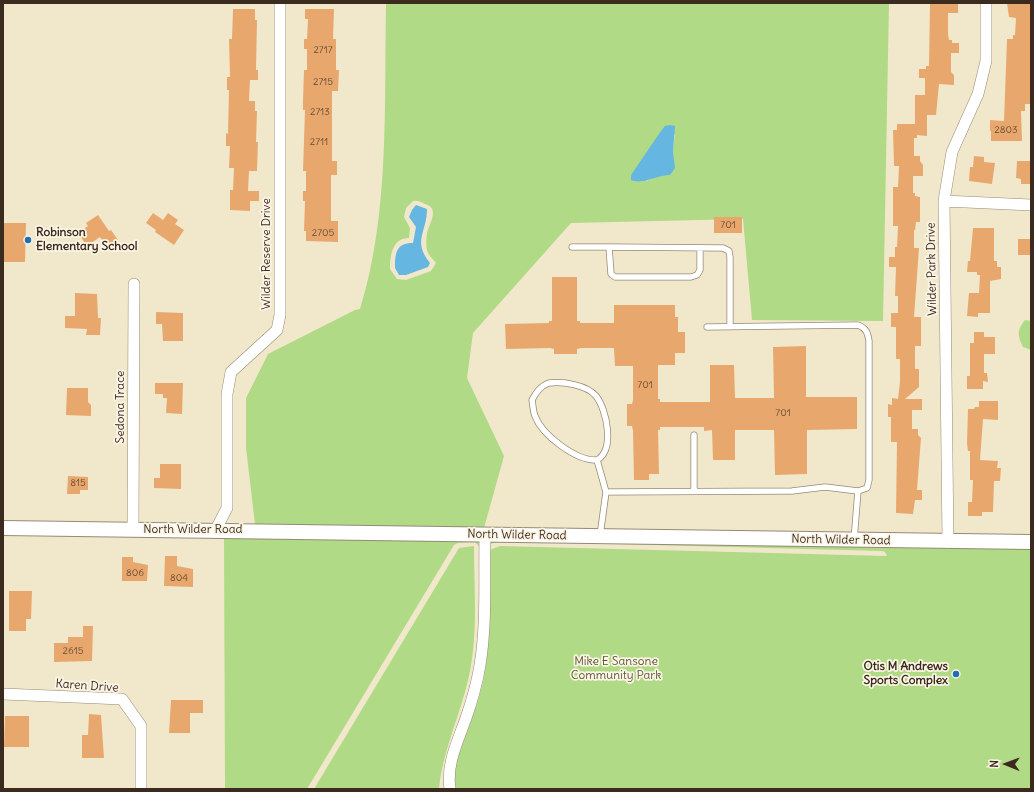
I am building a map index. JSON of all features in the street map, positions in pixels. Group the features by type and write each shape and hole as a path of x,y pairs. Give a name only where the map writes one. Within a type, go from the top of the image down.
{"street":[{"name":"Wilder Reserve Drive","path":"216,530 227,508 227,394 231,372 277,330 280,315 280,3"},
{"name":"Wilder Park Drive","path":"948,542 944,201 952,152 978,94 986,61 986,3"},
{"path":"944,201 1031,204"},
{"name":"Sedona Trace","path":"133,530 134,284"},
{"name":"North Wilder Road","path":"3,528 1031,542"},
{"path":"450,789 449,779 451,763 473,698 480,665 483,638 485,534"},
{"name":"Karen Drive","path":"3,694 122,699 141,726 141,789"}],"lane":[{"path":"572,247 723,248 728,251 730,326"},
{"path":"609,247 609,268 611,274 615,276 691,277 697,275 700,270 700,248"},
{"path":"606,492 792,491 825,487 858,491 867,488 869,480 869,341 868,334 864,328 858,325 730,326 708,328"},
{"path":"567,383 595,394 602,405 607,421 606,450 603,457 597,460 589,460 571,453 546,432 535,416 532,400 539,389 549,384 567,383"},
{"path":"694,435 694,491"},
{"path":"597,460 606,492 600,536"},
{"path":"854,540 858,491"}],"green space":[{"path":"386,3 889,3 883,321 752,320 743,219 571,223 473,333 467,378 504,456 484,528 255,524 246,448 246,398 268,354 355,310 360,309 370,272 381,196 384,158","holes":["675,134 670,174 662,175 646,181","413,201 421,202 432,208 433,215 427,232 426,245 428,254 436,263 431,271 406,280 397,279 390,269 392,253 399,241 409,238 410,228 404,217 406,208"]},
{"path":"1025,320 1031,321 1031,350 1023,347 1019,336 1020,327"},
{"name":"Mike E Sansone Community Park","path":"224,535 1031,547 1031,789 456,789 455,772 458,756 478,701 484,677 488,647 489,554 492,549 500,546 887,556 885,552 882,551 500,541 490,544 484,554 482,641 478,677 472,701 450,763 450,789 444,789 446,774 454,744 469,701 478,656 480,625 479,546 475,542 458,543 454,545 307,789 225,789"},
{"path":"474,546 475,625 470,671 467,686 444,759 439,789 314,789 459,548"}],"water":[{"path":"665,126 675,126 673,152 675,168 670,175 645,181 631,180 631,175 661,131"},
{"path":"416,205 427,209 421,242 422,249 430,263 428,267 406,275 399,275 395,268 396,253 403,245 413,243 416,227 409,217"}],"building":[{"path":"930,3 958,3 958,13 948,13 948,34 949,40 952,40 952,43 959,43 959,53 951,53 951,72 954,75 954,85 939,84 936,115 927,115 927,136 917,135 917,138 914,138 914,156 920,156 920,161 923,165 923,176 913,176 913,193 915,193 915,196 920,197 920,222 916,222 914,230 914,248 919,248 914,317 921,317 921,346 915,346 915,369 919,369 919,387 905,399 922,399 922,410 912,410 912,429 918,429 918,435 921,438 917,490 922,490 922,500 915,500 913,514 896,513 897,442 891,442 891,417 888,417 888,404 892,405 892,398 898,399 900,382 900,359 896,359 896,327 891,327 891,313 898,313 898,296 895,296 896,267 889,267 889,257 895,257 898,226 893,226 893,187 898,187 899,166 894,166 893,130 897,130 897,124 915,124 915,95 925,95 925,78 919,78 919,69 926,69 926,66 929,66"},
{"path":"1007,3 1031,3 1030,104 1025,104 1025,111 1021,111 1022,141 991,141 990,120 1004,121 1007,39 1013,39 1013,35 1015,35 1016,18 1009,17"},
{"path":"233,9 255,9 255,20 257,20 256,70 258,70 258,80 250,80 249,101 255,101 255,111 257,111 257,171 249,171 248,191 259,191 259,201 250,201 250,211 230,210 230,190 233,190 234,168 229,168 230,146 226,146 226,133 228,134 229,90 227,90 227,77 230,77 229,39 232,39"},
{"path":"305,9 334,9 333,39 336,39 336,70 339,70 338,91 332,91 332,161 337,161 337,175 331,175 331,221 338,221 338,242 306,241 306,231 304,231 305,201 303,201 303,191 306,191 306,171 303,171 305,110 303,110 303,100 304,70 307,70 307,49 304,49 304,39 307,39 308,19 305,19"},
{"path":"974,156 984,157 984,162 995,163 992,184 969,181 970,167 973,167"},
{"path":"1017,161 1031,161 1031,184 1021,184 1021,179 1016,178"},
{"path":"153,213 163,220 168,213 178,220 175,224 184,230 174,245 155,232 156,230 146,223"},
{"path":"98,215 109,231 111,230 118,240 107,247 100,237 87,246 78,233 88,226 86,223"},
{"path":"714,217 742,217 742,233 714,233"},
{"path":"3,223 26,223 25,262 3,262"},
{"path":"973,228 994,228 994,261 997,261 997,267 1001,267 1001,279 990,281 990,313 978,313 978,317 967,316 969,293 979,293 980,275 977,275 977,272 967,272 968,261 970,261"},
{"path":"1018,239 1031,239 1031,255 1018,255"},
{"path":"552,277 577,277 577,321 580,321 580,323 614,323 614,305 675,305 675,317 678,317 678,332 685,332 685,353 675,353 675,365 658,365 658,399 660,399 660,402 710,402 710,365 734,365 735,398 774,398 773,347 806,346 806,397 857,397 857,429 807,430 807,474 775,475 774,430 735,430 735,460 713,460 712,430 704,431 704,427 660,427 660,430 658,430 659,474 649,474 649,480 634,480 633,431 632,426 627,426 627,404 632,404 633,400 633,366 615,366 614,348 581,348 577,349 577,354 554,354 554,349 550,348 506,349 505,324 549,323 549,321 552,321"},
{"path":"75,293 97,294 98,318 101,318 100,335 86,335 87,329 65,328 65,316 75,316"},
{"path":"156,312 183,313 183,341 163,341 162,324 156,324"},
{"path":"974,332 984,332 984,337 995,337 995,354 984,354 984,373 987,373 988,382 983,381 983,389 967,389 967,376 970,376 970,343 974,343"},
{"path":"155,383 183,383 182,414 166,413 167,398 163,398 163,394 155,394"},
{"path":"67,388 88,388 88,402 91,405 91,416 66,415"},
{"path":"979,401 998,401 998,420 983,419 980,460 998,461 997,468 1001,468 1000,481 994,481 993,512 982,512 982,516 968,516 968,502 972,502 973,480 970,480 970,451 968,451 967,443 968,409 979,407"},
{"path":"160,464 181,464 181,489 154,488 154,478 160,478"},
{"path":"68,476 88,477 88,490 80,490 80,494 67,494"},
{"path":"165,556 177,556 177,566 193,569 193,587 164,586"},
{"path":"122,557 133,557 133,562 148,565 147,581 122,581"},
{"path":"9,591 32,591 31,619 26,619 26,631 9,631"},
{"path":"83,626 93,626 92,661 54,662 54,643 68,643 68,637 83,637"},
{"path":"171,700 203,700 203,713 190,713 190,733 169,733"},
{"path":"89,714 101,715 104,758 82,758 82,735 88,735"},
{"path":"5,716 29,716 29,747 4,747"}],"place":[{"name":"Robinson Elementary School","path":"28,240"},
{"name":"Otis M Andrews Sports Complex","path":"956,674"}]}
